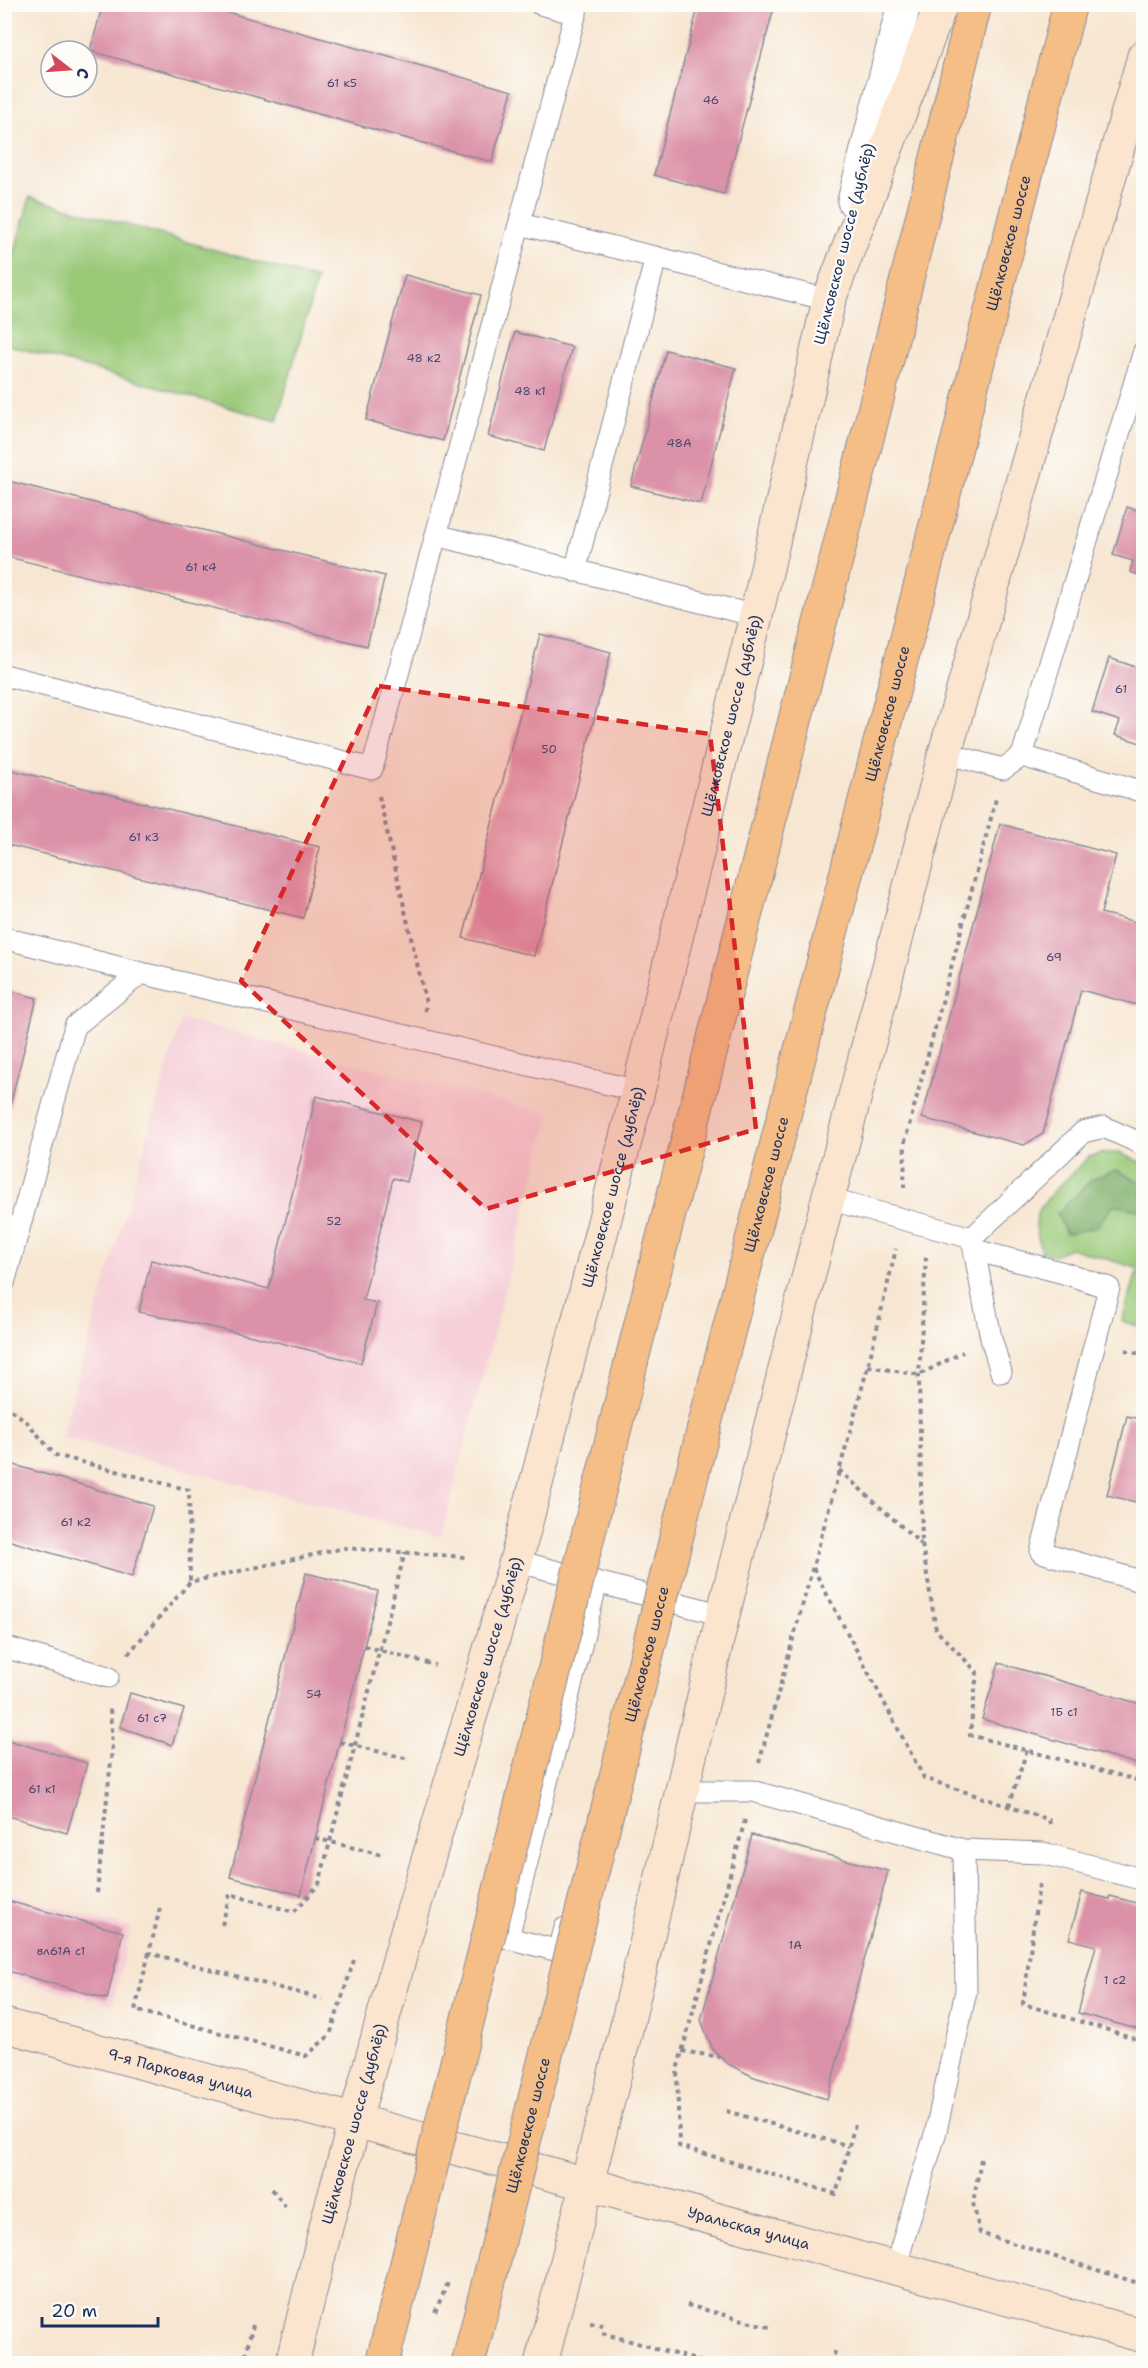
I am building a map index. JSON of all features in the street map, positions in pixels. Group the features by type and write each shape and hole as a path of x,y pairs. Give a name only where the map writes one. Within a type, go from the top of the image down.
{"main road":[{"path":"829,300 941,4"},
{"path":"382,2364 632,1359 886,364 975,4"},
{"name":"Щёлковское шоссе","path":"468,2364 716,1380 1070,4"},
{"path":"541,2364 723,1615 828,1199 945,753 1143,56"},
{"name":"Щёлковское шоссе (дублёр)","path":"292,2364 328,2219 405,1938 516,1561 638,1091 756,616 829,300"},
{"name":"9-я Парковая улица","path":"4,2025 356,2120"},
{"name":"Уральская улица","path":"356,2120 895,2268 1142,2328"}],"street":[{"name":"Щёлковское шоссе (дублёр)","path":"829,300 904,4"}],"lane":[{"path":"4,675 372,769 577,9 540,4"},
{"path":"520,224 829,300"},
{"path":"575,571 656,257"},
{"path":"945,753 1004,769 1022,756 1143,351"},
{"path":"436,535 756,616"},
{"path":"1022,756 1143,792"},
{"path":"4,938 141,973 638,1091"},
{"path":"4,1283 75,1026 141,973"},
{"path":"973,1244 1083,1132 1104,1127 1143,1145"},
{"path":"828,1199 928,1227 1109,1288 1041,1552 1143,1582"},
{"path":"973,1244 1000,1372"},
{"path":"516,1561 723,1615"},
{"path":"597,1582 508,1938 559,1951 648,1595"},
{"path":"4,1647 108,1677"},
{"path":"682,1791 752,1791 964,1850 1050,1855 1143,1880"},
{"path":"895,2268 936,2131 966,1991 964,1850"}],"path":[{"path":"372,769 426,1003 419,1039"},
{"path":"855,2124 836,2194 679,2146 677,2070 867,1366 903,1220 905,1141 1004,769"},
{"path":"928,1227 919,1375 922,1544 936,1630 977,1672 970,1735 1143,1782"},
{"path":"867,1366 919,1375 991,1338"},
{"path":"4,1404 27,1422 55,1455 189,1490 190,1582"},
{"path":"839,1470 922,1544"},
{"path":"97,1893 112,1751 108,1677 190,1582 344,1548 465,1557"},
{"path":"222,1924 230,1894 294,1912 319,1884 405,1552"},
{"path":"813,1567 924,1778 1049,1820 1050,1855 1023,2004 1143,2041"},
{"path":"364,1646 435,1665"},
{"path":"340,1742 409,1759"},
{"path":"1009,1806 1026,1750"},
{"path":"315,1838 382,1854"},
{"path":"160,1908 135,2010 306,2056 330,2035 354,1959"},
{"path":"149,1953 322,1999"},
{"path":"682,2051 720,2057"},
{"path":"726,2111 849,2146"},
{"path":"981,2159 973,2203 980,2233 1138,2283 1143,2262"},
{"path":"272,2189 288,2210"},
{"path":"432,2318 451,2278"},
{"path":"687,2305 773,2328"},
{"path":"590,2323 603,2325"},
{"path":"243,2364 253,2325"},
{"path":"602,2333 711,2364"},
{"path":"831,2364 836,2349"},
{"path":"672,2364 674,2353"}],"highlighted area":[{"path":"379,686 710,734 756,1129 486,1209 241,981"}],"shaded area":[{"path":"181,1019 550,1114 441,1537 61,1437"},
{"path":"4,1893 131,1928 112,2005 5,1976"}],"green space":[{"path":"30,197 317,279 277,421 5,344 5,287"},
{"path":"1104,1153 1120,1153 1143,1163 1143,1270 1070,1248 1054,1255 1041,1252 1036,1227 1037,1213 1051,1194 1089,1157"},
{"path":"1117,1170 1143,1184 1143,1212 1115,1204 1096,1227 1066,1234 1057,1214 1091,1180"},
{"path":"1137,1272 1143,1274 1143,1328 1122,1321"}],"building":[{"path":"103,4 197,4 512,91 492,162 99,53 99,39 93,39"},
{"path":"699,4 775,4 724,194 654,175"},
{"path":"405,275 481,295 443,441 366,420"},
{"path":"515,332 572,347 544,451 488,436"},
{"path":"666,350 736,368 701,504 631,486"},
{"path":"4,480 385,576 367,646 4,556"},
{"path":"1127,507 1144,512 1144,577 1130,572 1133,561 1113,555"},
{"path":"540,634 611,652 534,956 463,938"},
{"path":"1144,645 1144,744 1115,735 1120,721 1092,712 1109,658 1136,667"},
{"path":"4,768 320,847 303,918 4,844"},
{"path":"1000,824 1116,855 1101,913 1144,924 1144,1007 1081,990 1043,1134 1024,1145 922,1118"},
{"path":"4,989 37,998 5,1125 4,1125"},
{"path":"316,1096 422,1122 407,1182 393,1178 363,1300 377,1303 361,1363 257,1337 139,1312 151,1260 269,1289"},
{"path":"1127,1416 1144,1420 1144,1504 1107,1495"},
{"path":"4,1462 153,1506 132,1577 4,1539"},
{"path":"306,1573 378,1591 301,1895 230,1877"},
{"path":"999,1663 1144,1705 1144,1766 982,1719"},
{"path":"130,1693 184,1709 172,1745 120,1727"},
{"path":"4,1739 87,1763 67,1833 4,1815"},
{"path":"752,1835 888,1871 827,2099 754,2077 728,2064 712,2048 701,2020"},
{"path":"1082,1892 1109,1899 1110,1896 1144,1905 1144,2031 1078,2013 1096,1946 1069,1939"},
{"path":"4,1900 123,1932 107,1999 4,1970"}]}
